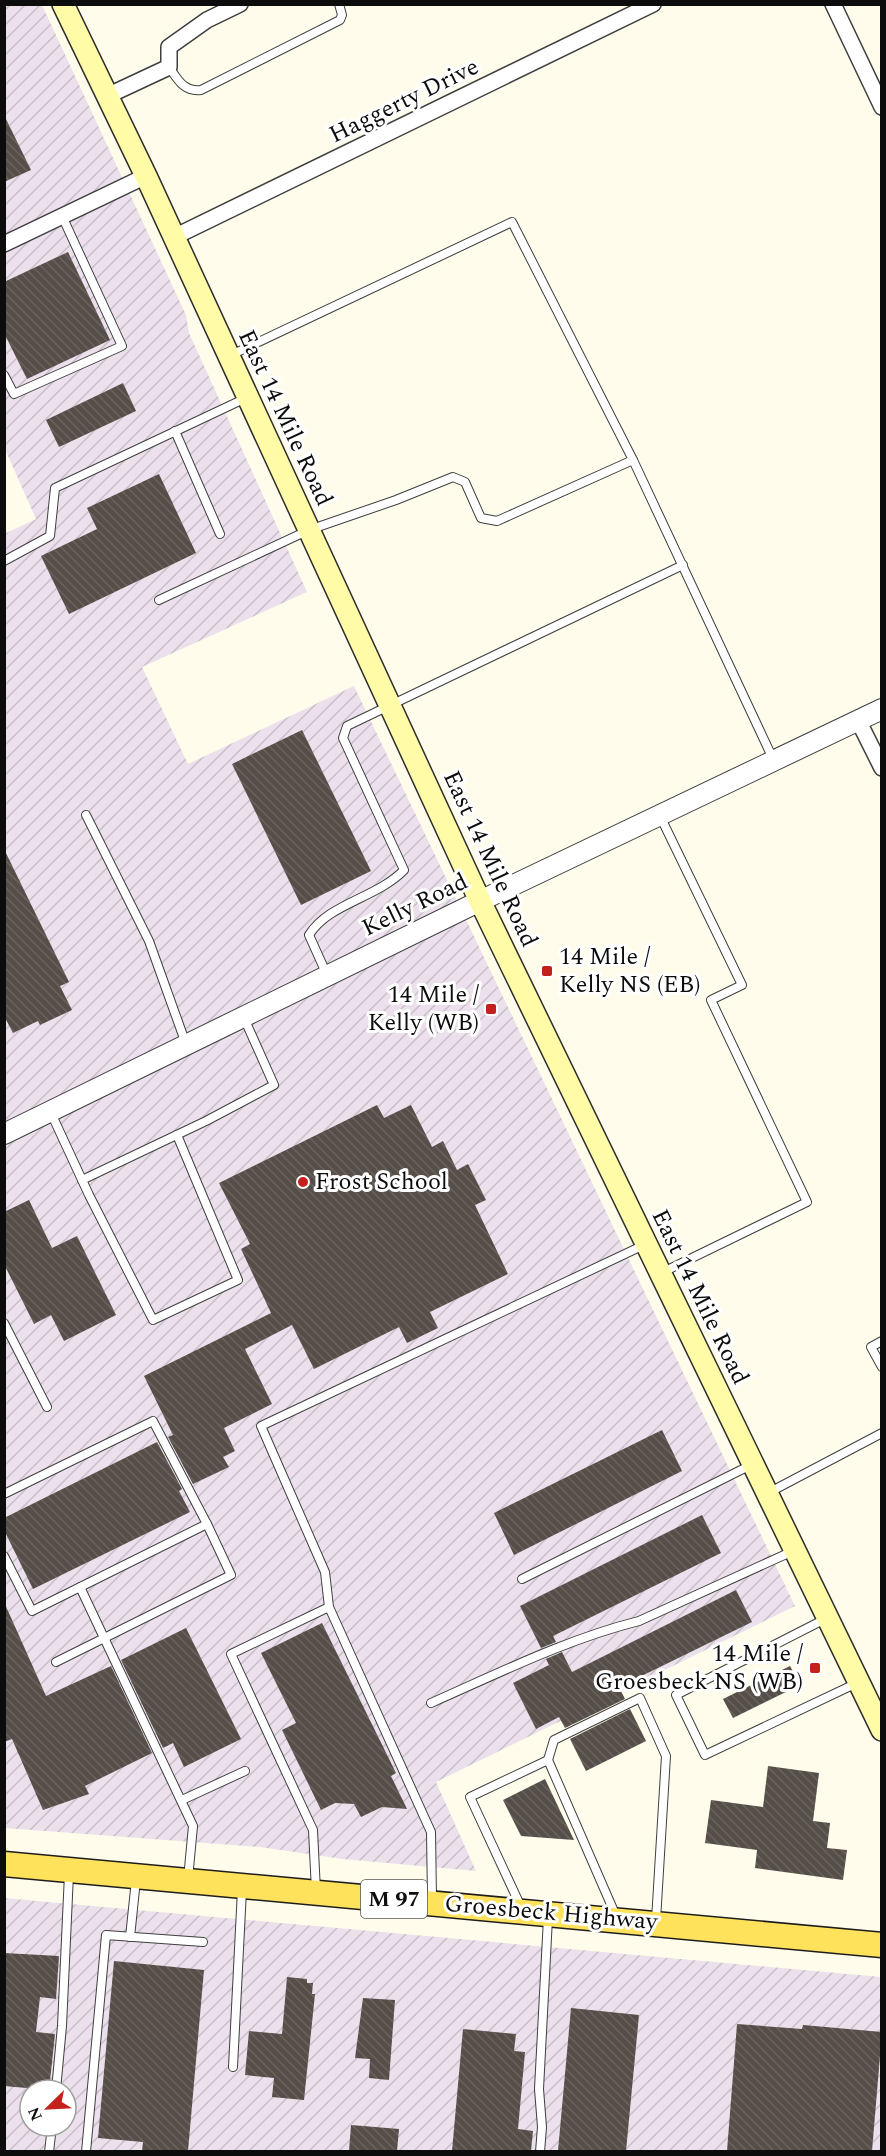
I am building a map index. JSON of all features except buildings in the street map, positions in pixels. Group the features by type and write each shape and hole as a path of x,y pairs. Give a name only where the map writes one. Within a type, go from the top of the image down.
{"main road":[{"name":"East 14 Mile Road","path":"63,4 146,176 480,901 882,1730"},
{"name":"Groesbeck Highway","path":"4,1864 618,1919 882,1946"}],"street":[{"path":"107,96 170,67 169,47 207,20 240,4"},
{"name":"Haggerty Drive","path":"174,237 653,4"},
{"path":"833,4 882,107"},
{"path":"4,244 146,176"},
{"name":"Kelly Road","path":"4,1134 480,901 882,709"},
{"path":"858,720 882,768"}],"lane":[{"path":"170,67 183,86 191,92 201,90 340,20 342,15 339,4"},
{"path":"4,375 14,394 122,345 62,216"},
{"path":"228,357 512,222 633,460 774,761"},
{"path":"4,561 50,536 55,488 247,397"},
{"path":"175,431 220,534"},
{"path":"159,600 309,530 396,500 453,477 465,482 481,518 503,520 633,460"},
{"path":"327,976 309,935 318,921 390,884 404,870 343,738 347,726 683,565"},
{"path":"86,815 149,941 186,1045"},
{"path":"659,815 742,985 711,1000 807,1202 660,1274"},
{"path":"82,1180 274,1085 244,1017"},
{"path":"50,1111 153,1320 238,1280 177,1135"},
{"path":"432,1903 431,1832 329,1607 325,1572 261,1426 646,1244"},
{"path":"4,1323 47,1407"},
{"path":"882,1341 872,1347 882,1366"},
{"path":"4,1494 153,1421 231,1575 56,1662"},
{"path":"767,1493 882,1432"},
{"path":"522,1579 753,1464"},
{"path":"4,1556 32,1611 207,1524"},
{"path":"431,1703 536,1657 614,1627 639,1621 794,1550"},
{"path":"80,1587 193,1826 187,1881"},
{"path":"316,1892 313,1830 231,1654 329,1607"},
{"path":"827,1618 676,1695 705,1755 859,1683"},
{"path":"618,1919 548,1760 554,1740 640,1698 666,1756 656,1923"},
{"path":"523,1911 470,1797 548,1760"},
{"path":"182,1800 245,1771"},
{"path":"57,2078 70,1870"},
{"path":"130,1937 137,1876"},
{"path":"233,2067 242,1885"},
{"path":"540,2151 542,2127 539,2089 549,1913"},
{"path":"86,2151 106,1935 203,1942"}],"shaded area":[{"path":"4,5 42,5 186,315 189,333 307,592 142,667 188,764 354,686 795,1606 436,1782 476,1871 343,1859 260,1847 5,1828 4,534 36,519 5,449"},
{"path":"4,1898 881,1977 881,2151 5,2151"}],"place":[{"name":"14 Mile / Kelly NS (EB)","path":"547,971"},
{"name":"14 Mile / Kelly (WB)","path":"491,1009"},
{"name":"Frost School","path":"303,1182"},
{"name":"14 Mile / Groesbeck NS (WB)","path":"815,1668"}]}
